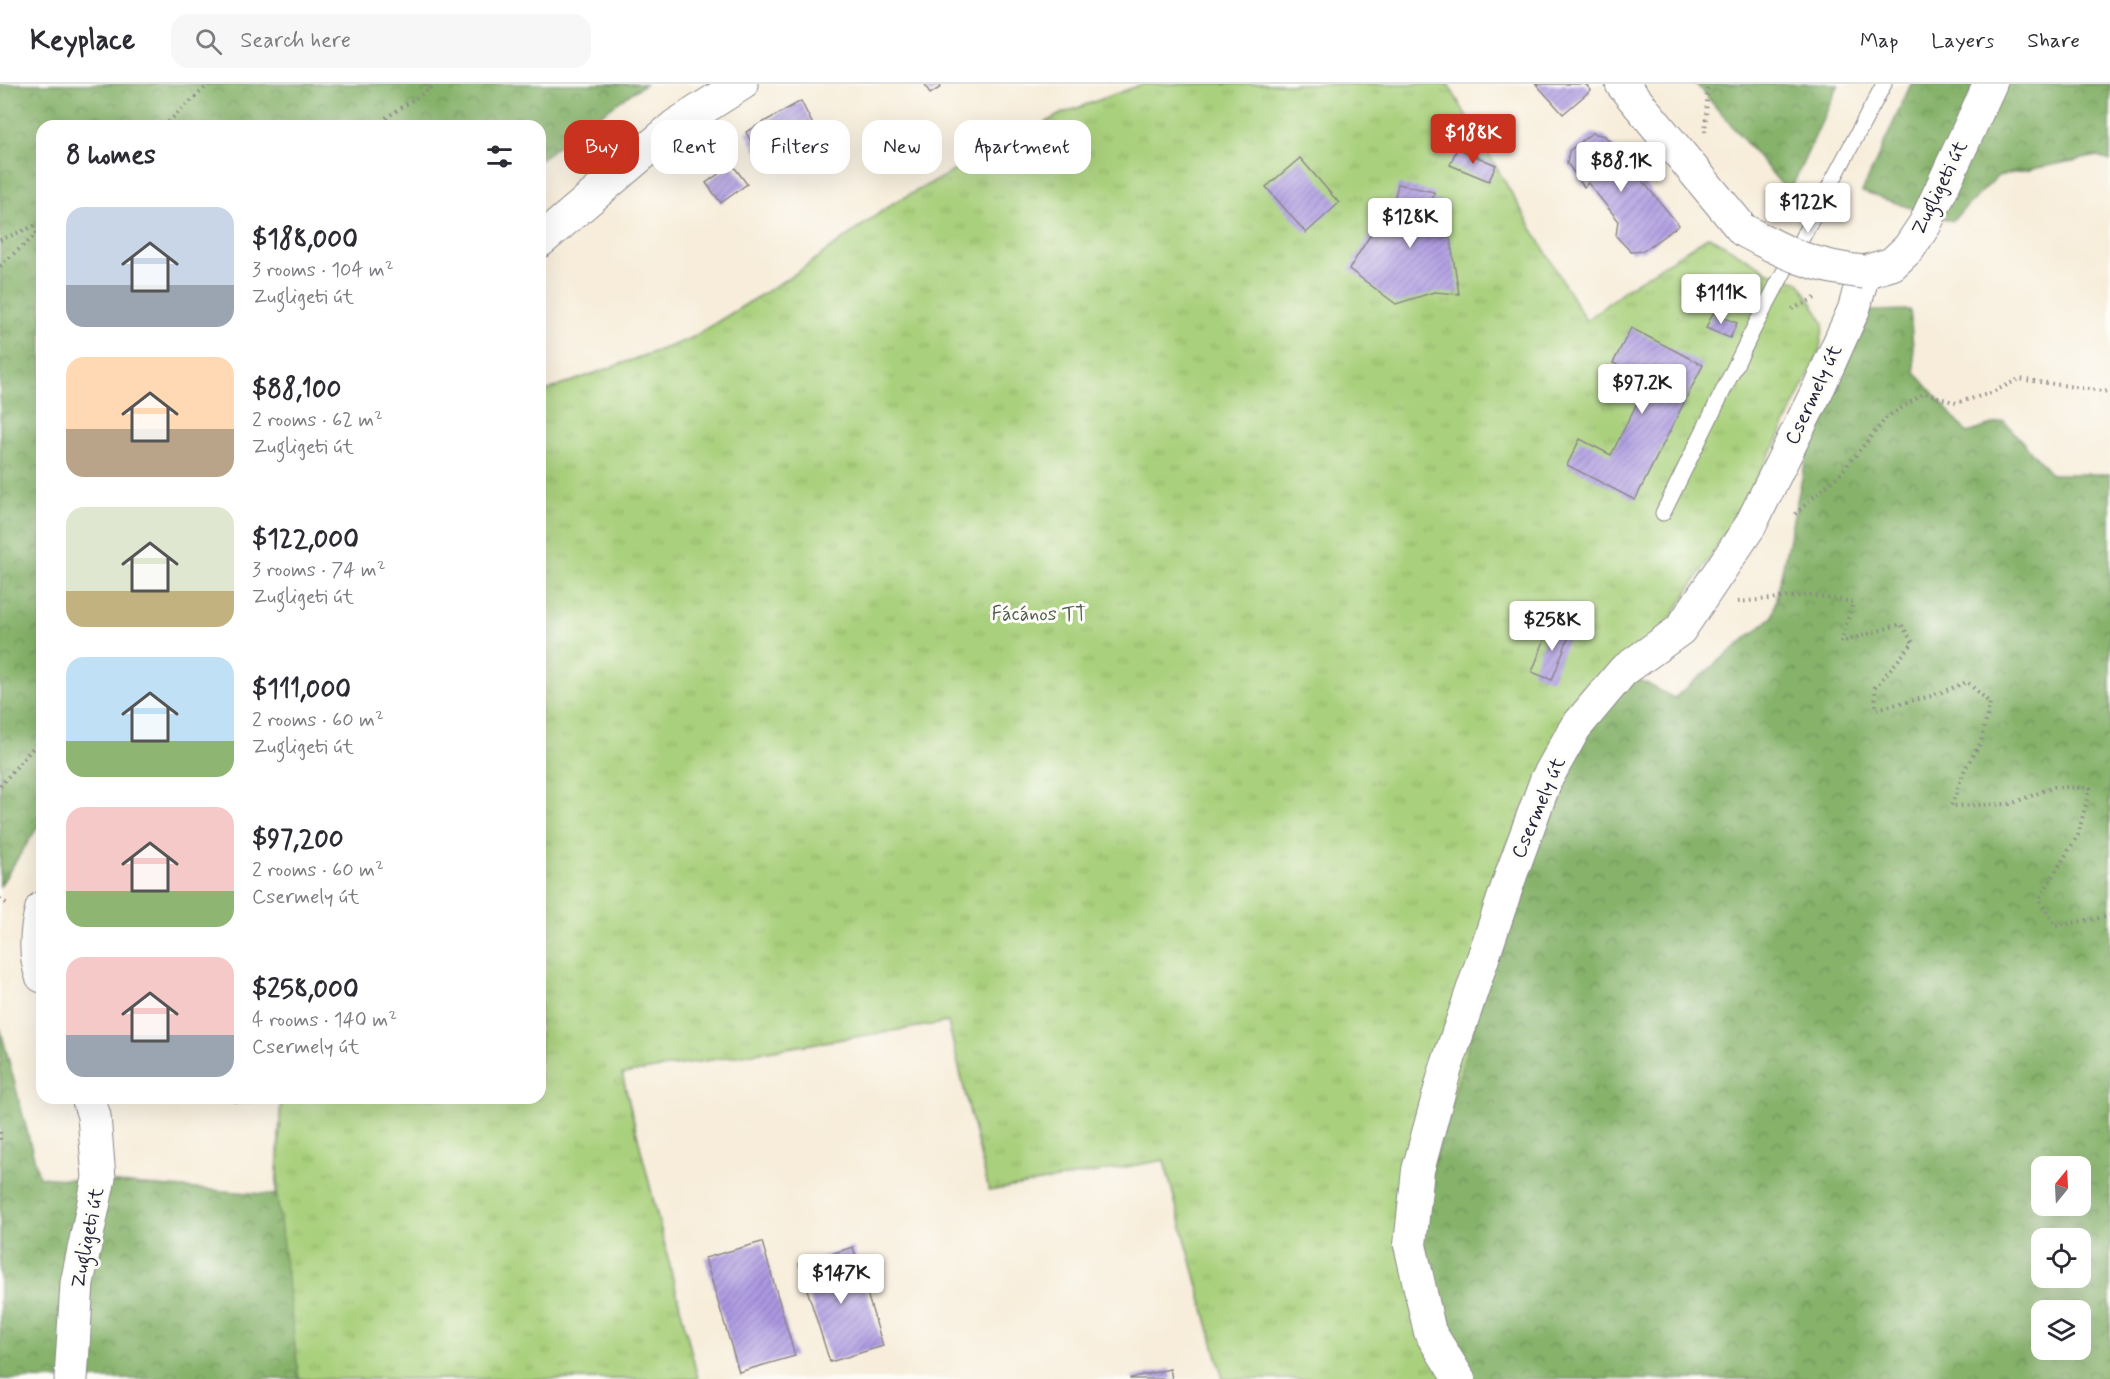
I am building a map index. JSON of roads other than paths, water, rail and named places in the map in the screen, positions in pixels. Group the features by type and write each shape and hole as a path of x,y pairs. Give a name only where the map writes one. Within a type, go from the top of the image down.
{"street":[{"path":"546,236 675,126 741,84"},
{"name":"Zugligeti út","path":"1622,84 1743,230 1788,254 1829,269 1864,272 1892,264 1909,248 1925,224 1990,84"},
{"name":"Csermely út","path":"1460,1379 1430,1332 1410,1245 1419,1170 1445,1071 1516,862 1546,780 1575,728 1623,671 1680,630 1750,526 1819,387 1854,309 1864,272"},
{"name":"Zugligeti út","path":"71,1379 76,1283 99,1178 94,1116 90,1104"}],"lane":[{"path":"1663,513 1754,328 1884,84"}],"park label":[{"name":"Fácános TT","path":"1039,614"}]}
